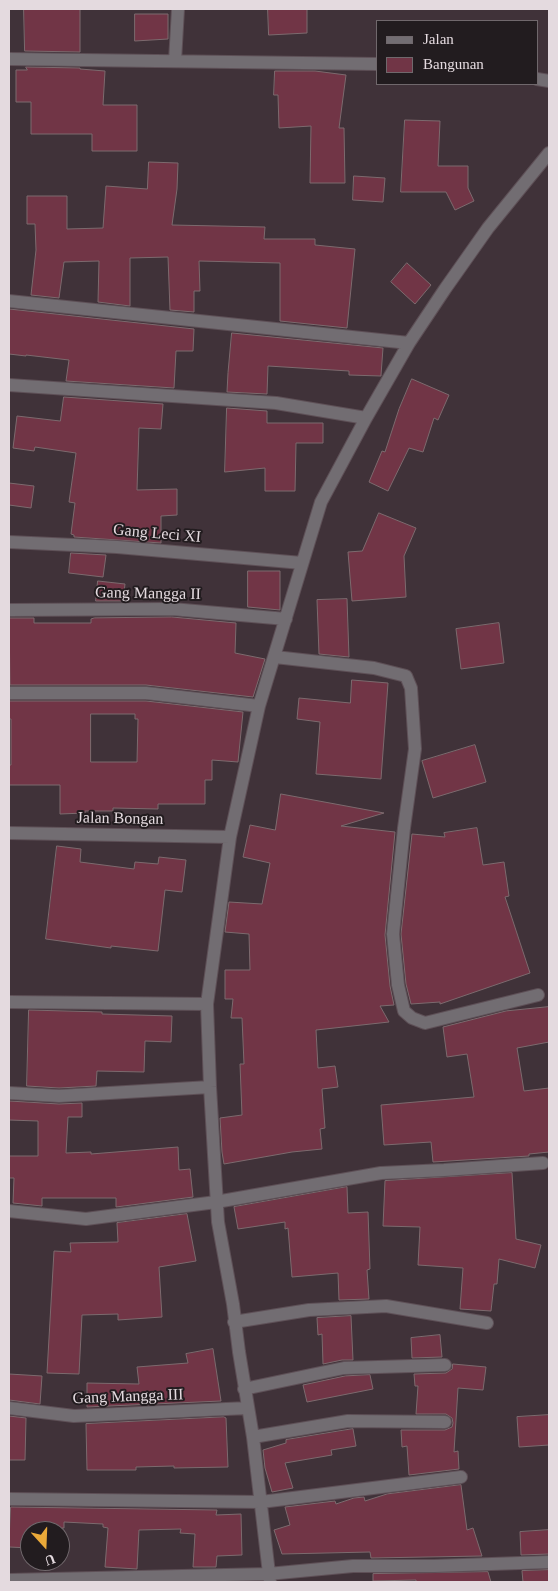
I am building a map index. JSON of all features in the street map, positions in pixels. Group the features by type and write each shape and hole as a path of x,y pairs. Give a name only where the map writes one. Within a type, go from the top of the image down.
{"street":[{"path":"175,61 178,9"},
{"path":"9,58 376,64"},
{"path":"269,1578 253,1437 216,1202 207,1004 230,837 259,706 321,502 409,343 488,228 549,153"},
{"path":"9,301 409,343"},
{"path":"9,385 276,403 366,418"},
{"name":"Gang Leci XI","path":"9,542 117,547 302,563"},
{"name":"Gang Mangga II","path":"9,610 172,609 286,619"},
{"path":"275,657 374,668 406,676 411,688 414,749 393,934 398,985 404,1011 412,1018 425,1023 538,995"},
{"path":"9,693 146,692 259,706"},
{"name":"Jalan Bongan","path":"9,833 230,837"},
{"path":"9,1002 207,1004"},
{"path":"9,1093 59,1096 210,1087"},
{"path":"9,1211 86,1219 216,1202 381,1172 543,1163"},
{"path":"234,1322 309,1310 386,1306 487,1323"},
{"path":"244,1389 344,1368 445,1365"},
{"name":"Gang Mangga III","path":"9,1408 74,1416 248,1408"},
{"path":"253,1437 348,1421 446,1422"},
{"path":"9,1499 261,1502 461,1477"},
{"path":"9,1580 269,1578 353,1566 434,1566 549,1562"}],"building":[{"path":"24,9 80,9 80,52 25,51"},
{"path":"268,9 307,9 307,33 269,35"},
{"path":"135,14 168,14 168,39 135,41"},
{"path":"26,67 80,68 105,71 103,105 137,105 137,151 92,151 92,134 31,134 31,102 16,102 16,70 27,70"},
{"path":"275,71 315,71 346,75 339,128 344,128 345,183 310,183 311,126 279,128 278,95 274,95"},
{"path":"405,120 440,121 438,166 468,166 468,188 474,201 455,210 446,192 401,192"},
{"path":"149,162 178,163 177,189 172,225 265,227 264,239 315,239 315,245 355,249 347,328 280,321 280,263 199,261 200,291 194,291 194,312 170,310 168,257 130,258 130,306 98,302 99,261 64,262 59,298 31,295 36,250 35,224 27,224 27,196 67,196 67,229 103,228 106,186 147,189"},
{"path":"354,176 385,178 383,202 353,200"},
{"path":"407,263 431,285 415,304 391,282"},
{"path":"9,309 194,329 193,351 176,351 174,388 66,381 69,360 9,354"},
{"path":"232,333 383,348 381,376 349,375 349,371 268,366 267,394 227,392"},
{"path":"412,379 449,395 438,420 434,418 423,452 409,448 388,491 369,482 382,451 385,452 399,409"},
{"path":"64,397 163,404 161,429 139,428 137,490 177,489 177,515 161,516 161,543 74,537 71,534 75,503 69,502 76,453 35,447 34,451 13,448 17,416 60,421"},
{"path":"227,408 267,411 267,423 323,423 323,443 296,443 295,491 265,491 265,468 225,472"},
{"path":"9,483 34,486 31,508 9,505"},
{"path":"379,513 416,528 404,556 406,597 352,601 348,552 362,551"},
{"path":"71,553 106,555 103,577 69,573"},
{"path":"248,571 280,571 280,610 248,607"},
{"path":"98,581 125,584 123,601 96,601"},
{"path":"347,599 349,657 319,654 317,600"},
{"path":"172,617 236,623 235,653 265,659 253,697 146,685 10,685 9,618 34,618 34,623 91,623 91,619 94,618"},
{"path":"499,623 504,663 461,669 456,629"},
{"path":"352,680 388,683 381,779 316,774 320,722 297,719 299,698 350,703"},
{"path":"9,701 146,701 243,712 238,762 212,760 212,780 205,780 205,804 158,804 158,809 113,808 113,811 85,811 85,813 60,814 60,785 9,785 11,719 9,719","holes":["91,714 135,714 135,719 138,719 137,762 91,762"]},
{"path":"475,745 486,782 433,798 422,761"},
{"path":"281,794 384,813 341,826 395,832 385,935 390,986 394,1005 380,1006 389,1022 316,1030 318,1068 335,1066 338,1087 322,1089 325,1128 320,1129 322,1149 292,1152 224,1164 220,1118 242,1115 240,1064 244,1064 242,1018 231,1018 233,999 225,999 225,970 250,970 249,934 225,932 229,902 262,904 270,863 243,857 250,825 275,830"},
{"path":"477,828 483,865 504,862 509,896 505,897 530,973 440,1004 440,1002 411,1004 406,984 401,934 412,834 445,837 444,833"},
{"path":"57,846 81,849 80,862 134,869 135,862 158,864 159,857 186,860 182,892 165,890 158,951 111,946 111,948 46,939"},
{"path":"549,1007 549,1042 517,1048 524,1091 549,1088 549,1152 529,1154 529,1156 433,1162 431,1142 384,1145 381,1105 474,1097 467,1054 447,1057 443,1027 506,1011"},
{"path":"29,1010 172,1016 171,1042 145,1041 144,1072 97,1071 96,1086 59,1088 27,1086"},
{"path":"9,1101 59,1104 82,1103 82,1117 68,1117 66,1153 91,1152 91,1154 178,1147 179,1170 190,1169 193,1197 116,1207 116,1198 42,1198 42,1206 13,1203 14,1178 9,1178 9,1156 38,1156 38,1121 9,1120"},
{"path":"512,1173 516,1239 541,1245 535,1268 499,1259 497,1284 494,1284 491,1311 460,1309 463,1268 418,1265 420,1227 383,1226 385,1181"},
{"path":"347,1187 348,1213 368,1212 370,1269 367,1270 369,1299 339,1300 338,1273 292,1277 288,1228 285,1229 285,1222 238,1229 234,1207"},
{"path":"187,1214 196,1261 159,1267 162,1317 118,1320 118,1314 82,1315 79,1374 47,1373 54,1251 71,1252 70,1243 118,1242 117,1223"},
{"path":"351,1316 353,1360 323,1364 322,1334 318,1335 317,1318"},
{"path":"440,1335 442,1357 412,1358 411,1338"},
{"path":"213,1349 221,1401 87,1407 87,1383 139,1384 137,1367 188,1363 186,1354"},
{"path":"453,1364 486,1367 483,1390 458,1388 454,1452 458,1451 459,1469 409,1475 407,1446 402,1447 401,1430 445,1430 452,1427 453,1423 452,1418 446,1414 416,1414 418,1386 415,1386 414,1374 446,1373 452,1369"},
{"path":"9,1374 42,1376 40,1404 9,1400"},
{"path":"370,1375 373,1389 307,1402 303,1385 345,1376"},
{"path":"549,1415 549,1445 519,1447 517,1417"},
{"path":"9,1416 26,1418 25,1460 9,1460"},
{"path":"226,1418 228,1467 174,1468 174,1466 136,1467 136,1470 87,1470 86,1424"},
{"path":"353,1429 356,1446 331,1450 332,1455 285,1463 293,1488 272,1492 265,1468 263,1450 286,1443 286,1440"},
{"path":"461,1485 467,1530 473,1528 482,1556 371,1558 370,1552 282,1554 274,1530 290,1525 285,1507 335,1501 336,1504 364,1497 365,1501 387,1494"},
{"path":"11,1507 217,1510 216,1515 241,1514 242,1555 217,1556 216,1567 193,1567 195,1534 180,1533 181,1529 139,1530 137,1569 105,1567 108,1528 103,1527 103,1524 70,1521 20,1521 20,1548 9,1547"},
{"path":"549,1530 549,1554 521,1555 520,1532"},
{"path":"549,1570 549,1582 523,1582 522,1571"},
{"path":"488,1572 491,1582 373,1581 373,1574"}]}
